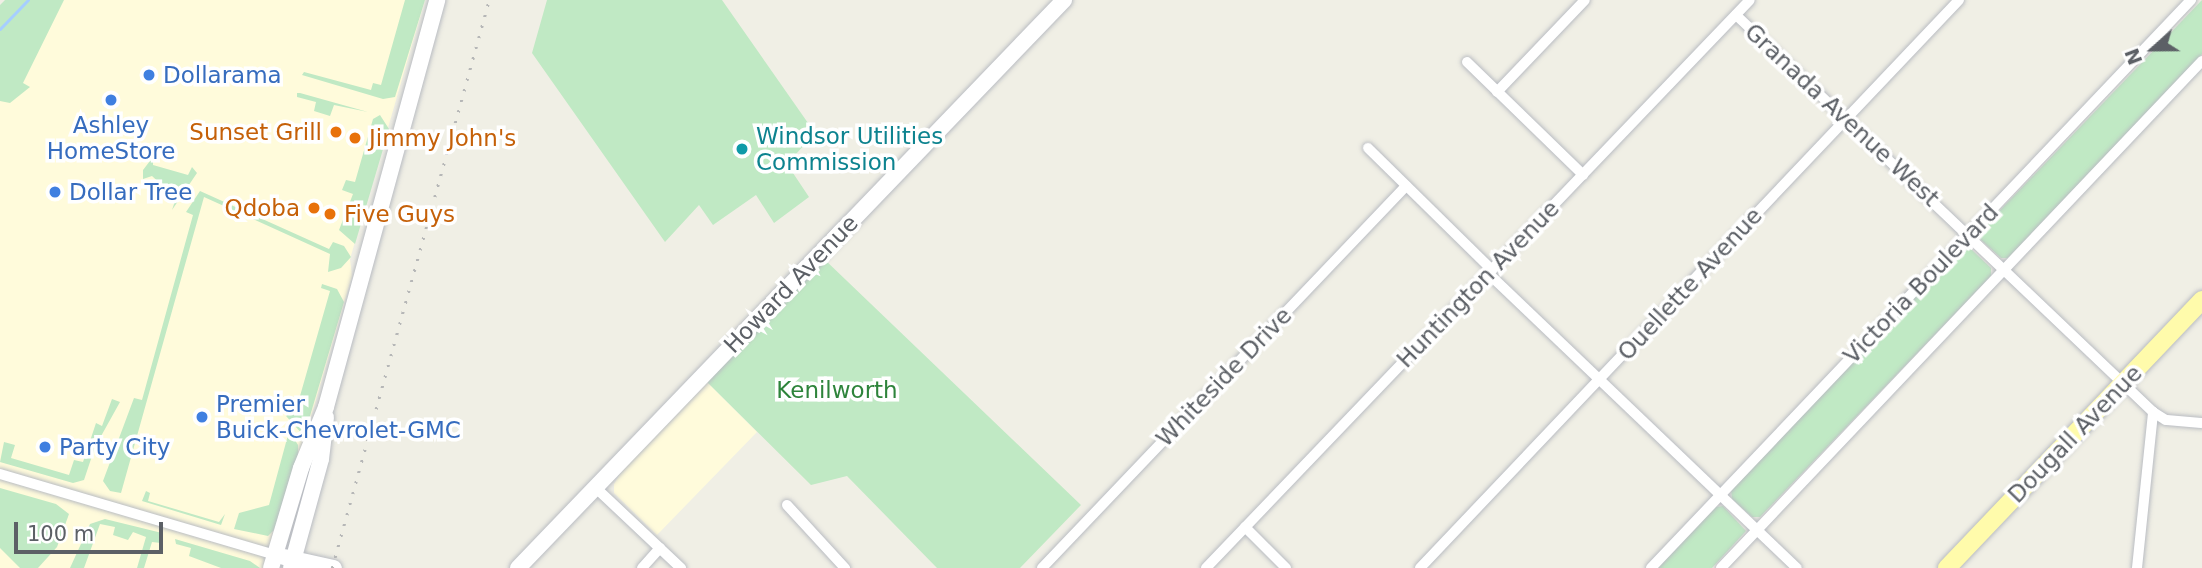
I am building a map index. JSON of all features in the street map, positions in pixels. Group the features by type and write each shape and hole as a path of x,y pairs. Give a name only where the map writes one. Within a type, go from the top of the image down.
{"main road":[{"name":"Dougall Avenue","path":"1947,568 2202,300"}],"street":[{"path":"273,561 301,468 326,407 438,0"},
{"name":"Howard Avenue","path":"518,568 1064,0"},
{"path":"1497,92 1585,0"},
{"name":"Huntington Avenue","path":"1206,568 1750,0"},
{"name":"Ouellette Avenue","path":"1420,568 1959,0"},
{"name":"Victoria Boulevard","path":"1651,568 2191,0"},
{"name":"Granada Avenue West","path":"1736,15 2153,412 2166,420 2202,423"},
{"path":"1721,568 2202,61"},
{"path":"1467,62 1583,175"},
{"path":"1368,148 1599,380 1797,568"},
{"name":"Whiteside Drive","path":"1042,568 1406,186"},
{"path":"293,564 321,458 326,407"},
{"path":"2137,568 2153,412"},
{"path":"0,474 273,561 334,568"},
{"path":"596,488 681,568"},
{"path":"788,505 845,568"},
{"path":"1245,527 1286,568"},
{"path":"642,568 660,548"}],"shaded area":[{"path":"22,0 425,0 350,259 352,276 267,568 0,568 0,22"},
{"path":"706,381 757,432 657,535 614,493 614,484 625,466"}],"green space":[{"path":"5,0 64,0 23,83 30,87 10,103 0,101 0,5"},
{"path":"405,0 425,0 395,97 383,99 302,75 304,72 371,90 373,83 381,85"},
{"path":"547,0 722,0 815,133 787,164 809,197 774,223 756,195 713,225 699,205 665,242 532,53"},
{"path":"2202,0 2202,54 2008,258 2001,258 1980,239 1980,231"},
{"path":"297,93 368,112 334,105 330,116 314,111 316,102 297,97"},
{"path":"380,115 389,129 355,244 339,230 353,194 342,190 346,180 355,182 373,119"},
{"path":"153,157 153,165 188,175 192,167 197,173 172,210 176,198 152,176 143,179 143,170"},
{"path":"200,191 329,249 333,242 344,246 351,257 341,268 328,272 330,254 204,197 121,493 110,491 103,481 134,398 142,400 193,215 186,212"},
{"path":"1970,248 1991,268 1991,276 1760,517 1752,517 1732,499 1731,489 1961,249"},
{"name":"Kenilworth","path":"823,258 1081,505 1020,568 937,568 847,476 811,485 706,381"},
{"path":"322,284 337,289 344,302 304,436 286,416 296,410 330,291 321,288"},
{"path":"112,399 120,402 95,447 84,480 73,483 0,462 4,442 15,445 11,458 69,475 74,460 83,462 96,423 102,426"},
{"path":"281,430 290,432 298,445 298,458 277,527 268,536 234,529 239,513 269,505 288,435"},
{"path":"0,488 56,504 69,514 57,547 38,568 20,568 0,548"},
{"path":"146,491 150,493 148,501 219,522 225,514 221,525 142,501"},
{"path":"1723,506 1746,531 1712,568 1658,568 1716,507"},
{"path":"105,519 162,533 161,543 152,542 144,568 137,568 146,537 133,532 128,540 113,535 115,527 100,524 84,568 70,568 90,524"},
{"path":"175,539 250,561 260,568 221,568 189,556 191,548 176,544"}],"waterway":[{"path":"0,29 28,0"}],"railway":[{"path":"332,568 489,0"}],"place":[{"name":"Dollarama","path":"149,75"},
{"name":"Ashley HomeStore","path":"111,100"},
{"name":"Sunset Grill","path":"336,132"},
{"name":"Jimmy John's","path":"355,138"},
{"name":"Windsor Utilities Commission","path":"742,149"},
{"name":"Dollar Tree","path":"55,192"},
{"name":"Qdoba","path":"314,208"},
{"name":"Five Guys","path":"330,214"},
{"name":"Premier Buick-Chevrolet-GMC","path":"202,417"},
{"name":"Party City","path":"45,447"}]}
